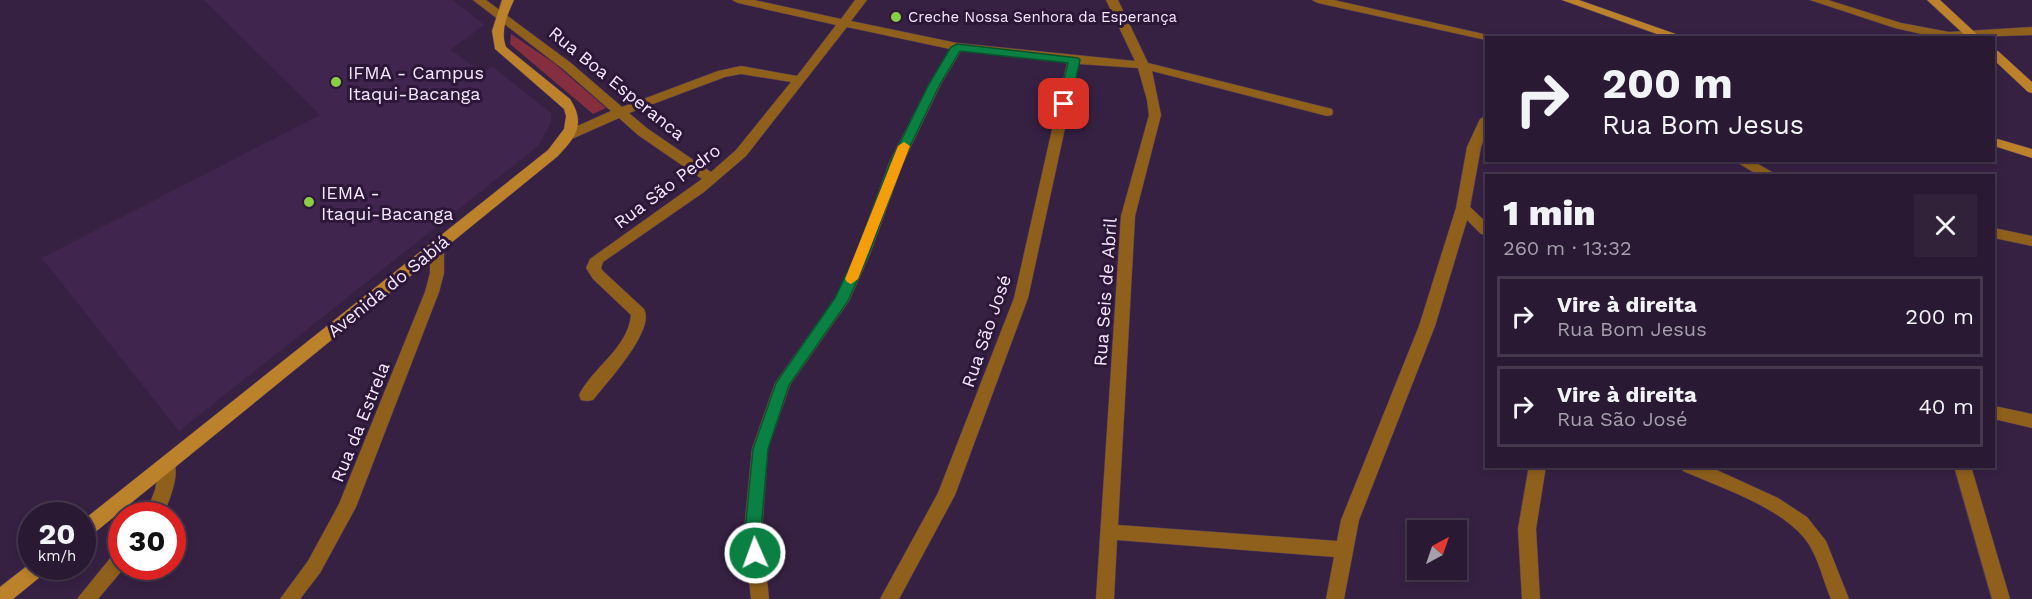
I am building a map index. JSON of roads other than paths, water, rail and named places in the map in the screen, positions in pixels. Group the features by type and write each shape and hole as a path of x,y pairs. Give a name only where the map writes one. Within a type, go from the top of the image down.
{"main road":[{"path":"1568,0 1675,36"},
{"path":"1933,0 1974,36"},
{"path":"504,7 496,32 501,50 566,102 573,117 569,135"},
{"path":"1995,55 2032,88"},
{"name":"Avenida do Sabiá","path":"96,521 437,248 553,153 569,135"},
{"path":"1995,142 2032,154"},
{"path":"0,598 23,580"}],"street":[{"name":"Rua Boa Esperanca","path":"479,0 504,7 643,132 711,178"},
{"path":"738,0 957,47 1142,65 1328,112"},
{"name":"Rua São Pedro","path":"587,395 633,335 640,320 639,313 593,268 597,259 635,235 741,153 861,0"},
{"name":"Rua Seis de Abril","path":"1105,599 1128,216 1155,115 1155,101 1142,65 1112,0"},
{"path":"1318,0 1486,36"},
{"path":"1816,0 1923,32 1950,36"},
{"path":"1986,36 2032,32"},
{"path":"760,599 753,531 760,449 783,383 841,301 863,254 896,163 935,84 957,47"},
{"name":"Rua São José","path":"889,599 946,495 1021,298 1074,60"},
{"path":"569,135 620,112 741,70 800,80"},
{"path":"1335,599 1350,520 1427,326 1462,208 1474,147 1485,121"},
{"path":"1743,162 1769,174"},
{"path":"1462,208 1485,229"},
{"path":"1995,233 2032,241"},
{"name":"Rua da Estrela","path":"290,599 315,567 347,507 432,292 437,273 437,248"},
{"path":"1995,413 2032,421"},
{"path":"159,502 164,490 167,464"},
{"path":"1531,599 1527,529 1538,468"},
{"path":"1694,468 1748,492 1792,516 1810,531 1840,599"},
{"path":"1963,468 2001,599"},
{"path":"1110,532 1344,550"},
{"path":"86,599 108,573"}],"place":[{"name":"Creche Nossa Senhora da Esperança","path":"896,17"},
{"name":"IFMA - Campus Itaqui-Bacanga","path":"336,82"},
{"name":"IEMA - Itaqui-Bacanga","path":"309,202"}]}
